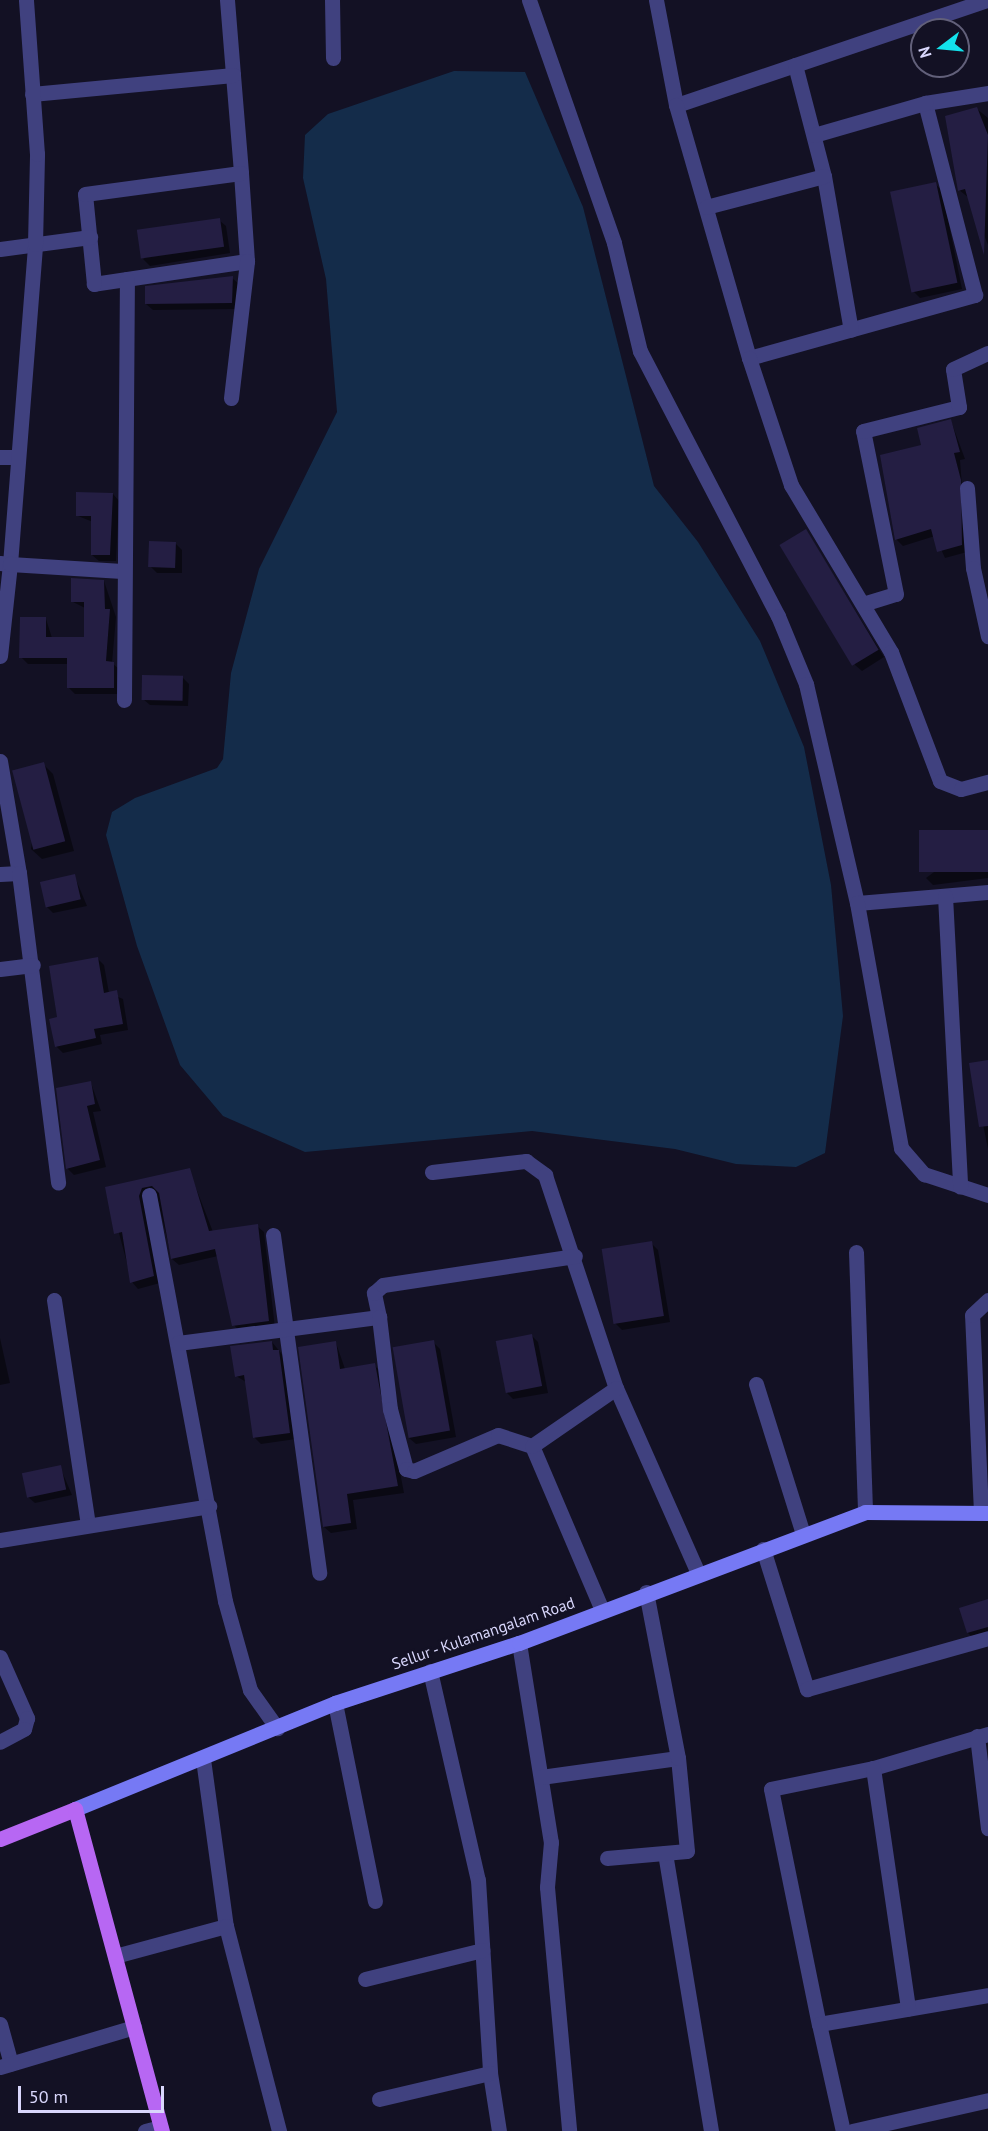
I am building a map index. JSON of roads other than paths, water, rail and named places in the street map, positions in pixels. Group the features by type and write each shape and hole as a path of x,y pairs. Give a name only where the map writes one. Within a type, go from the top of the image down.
{"main road":[{"name":"Sellur - Kulamangalam Road","path":"0,1839 203,1759 335,1703 519,1643 646,1592 865,1512 984,1513"},
{"path":"75,1809 161,2129"}],"street":[{"path":"0,656 5,564 18,458 35,244 32,93 26,0"},
{"path":"226,0 247,261 231,398"},
{"path":"332,0 333,58"},
{"path":"529,0 614,243 640,351 778,616 806,684 857,903 901,1148 924,1174 988,1195"},
{"path":"656,0 676,105 749,358 791,485 866,603 891,652 940,781 961,789 988,782"},
{"path":"676,105 987,0"},
{"path":"795,65 824,176 851,330"},
{"path":"32,93 233,75"},
{"path":"814,135 925,103 988,93"},
{"path":"749,358 975,295 925,103"},
{"path":"241,173 85,194 94,284 247,261"},
{"path":"706,207 824,176"},
{"path":"0,249 90,237"},
{"path":"124,700 122,571 127,279"},
{"path":"866,603 896,594 863,431 959,407 953,369 988,353"},
{"path":"0,457 18,458"},
{"path":"967,488 973,568 988,636"},
{"path":"5,564 122,571"},
{"path":"0,761 20,873 33,965 58,1183"},
{"path":"0,874 20,873"},
{"path":"857,903 988,892"},
{"path":"945,896 960,1187"},
{"path":"0,969 33,965"},
{"path":"432,1172 526,1161 537,1165 575,1256 616,1388 698,1573"},
{"path":"149,1195 225,1600 250,1690 277,1728"},
{"path":"273,1235 319,1573"},
{"path":"856,1252 865,1512"},
{"path":"575,1256 383,1285 374,1293 380,1317 390,1409 406,1469 414,1471 508,1435 528,1443 602,1610"},
{"path":"54,1300 88,1524"},
{"path":"984,1513 972,1315 988,1300"},
{"path":"178,1343 287,1325 380,1317"},
{"path":"756,1384 803,1534"},
{"path":"528,1443 616,1388"},
{"path":"0,1540 208,1506"},
{"path":"764,1549 807,1689 988,1638"},
{"path":"607,1858 687,1851 678,1758 646,1592"},
{"path":"519,1643 551,1842 547,1887 569,2131"},
{"path":"0,1657 27,1719 24,1729 0,1742"},
{"path":"430,1671 478,1880 490,2073 499,2131"},
{"path":"335,1703 375,1901"},
{"path":"843,2131 771,1790 873,1768 983,1735 988,1828"},
{"path":"541,1778 678,1758"},
{"path":"203,1759 226,1926 279,2131"},
{"path":"873,1768 908,2008"},
{"path":"665,1853 711,2131"},
{"path":"115,1956 226,1926"},
{"path":"365,1979 482,1950"},
{"path":"819,2024 988,1995"},
{"path":"0,2024 6,2066 134,2027"},
{"path":"379,2098 490,2073"},
{"path":"852,2131 988,2100"},
{"path":"145,2131 161,2129"}],"water":[{"path":"454,71 525,72 583,207 654,486 698,542 760,641 804,747 831,885 843,1016 825,1153 796,1167 736,1164 675,1149 532,1131 305,1152 223,1116 180,1065 137,946 106,835 112,812 135,798 217,768 223,759 231,673 259,569 337,412 326,279 303,178 305,135 328,114"}]}
